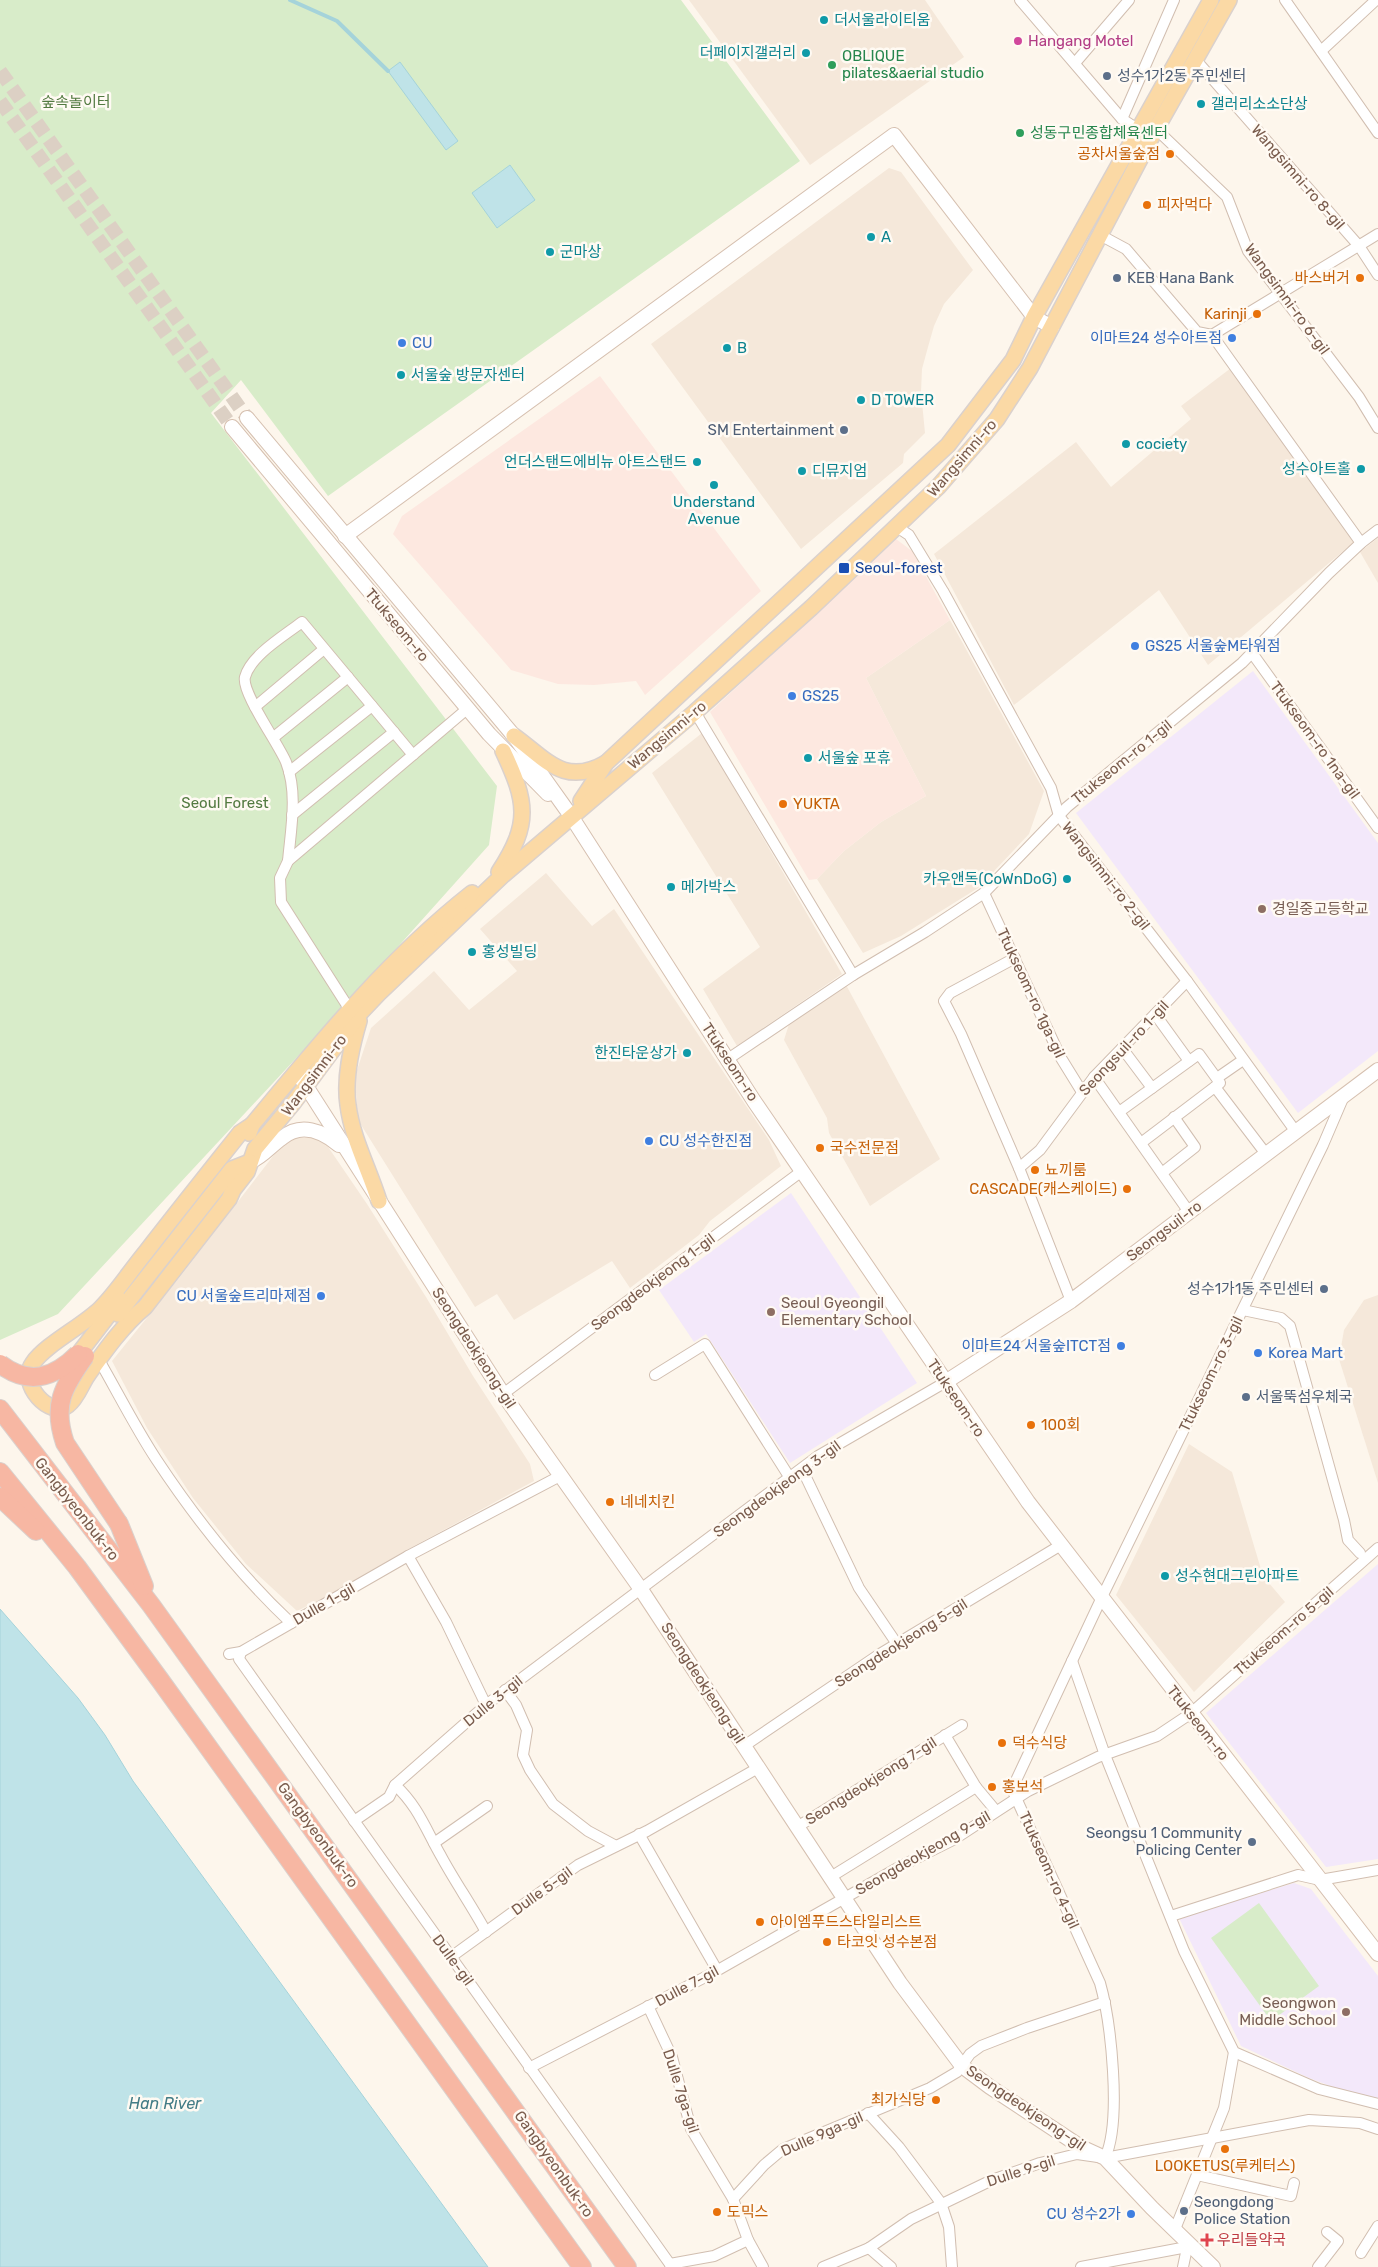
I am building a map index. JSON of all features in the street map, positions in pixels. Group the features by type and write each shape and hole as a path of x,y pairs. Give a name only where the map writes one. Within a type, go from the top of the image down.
{"highway":[{"path":"0,1364 16,1374 35,1377 59,1370 88,1356"},
{"path":"88,1356 65,1385 60,1402 60,1429 73,1457 119,1524 151,1605"},
{"name":"Gangbyeonbuk-ro","path":"0,1409 151,1605 627,2267"},
{"path":"0,1472 83,1576 582,2267"},
{"path":"0,1497 83,1576"}],"main road":[{"name":"Wangsimni-ro","path":"88,1356 219,1179 247,1139 252,1125 297,1072 356,1011 436,921 571,816 606,763 948,445 1013,360 1034,317 1211,0"},
{"name":"Wangsimni-ro","path":"219,1179 232,1169 250,1162 255,1149 306,1086 356,1011 495,883 571,816 695,712 938,488 997,419 1030,368 1156,129 1229,0"},
{"path":"514,736 555,768 563,772 595,769 606,763"},
{"path":"499,872 511,854 521,826 524,810 518,783 503,751"},
{"path":"356,1011 355,1033 347,1076 348,1106 357,1140 379,1201"},
{"path":"250,1162 247,1172 229,1199 145,1307 88,1356 74,1398 68,1405 61,1408 51,1406 42,1400 28,1383 28,1373 36,1358 100,1309 240,1133 252,1125"}],"street":[{"path":"1020,0 1122,119 1139,130"},
{"path":"1075,63 1129,0"},
{"path":"1122,119 1174,0"},
{"path":"1285,0 1378,133"},
{"path":"1320,51 1376,0"},
{"name":"Wangsimni-ro 8-gil","path":"1195,60 1359,246 1378,274"},
{"name":"Wangsimni-ro 6-gil","path":"1156,129 1227,197 1248,251 1282,293 1359,397 1378,428"},
{"path":"345,536 894,135 1034,317 1052,327"},
{"path":"1100,235 1126,249 1197,332 1212,335 1378,234"},
{"path":"1212,335 1361,543"},
{"name":"Ttukseom-ro","path":"247,418 514,736 571,816 728,1059 944,1383 1028,1502 1190,1714 1378,1954"},
{"name":"Ttukseom-ro","path":"232,427 503,751 571,816"},
{"name":"Wangsimni-ro 2-gil","path":"897,527 909,535 943,591 1052,788 1060,816 1187,981 1296,1132"},
{"name":"Ttukseom-ro 1-gil","path":"728,1059 853,975 925,932 984,892 1060,816 1066,807 1242,663 1361,543 1378,530"},
{"path":"356,1011 281,902 280,878 288,860 293,802 289,772 274,738 248,696 244,680 250,664 302,622 413,755"},
{"path":"255,707 324,649"},
{"name":"Ttukseom-ro 1na-gil","path":"1252,653 1378,828"},
{"path":"274,738 348,678"},
{"path":"289,772 372,706"},
{"path":"288,860 467,709"},
{"path":"695,712 853,975"},
{"path":"292,815 394,732"},
{"name":"Ttukseom-ro 1ga-gil","path":"984,892 1061,1058 1082,1092"},
{"path":"1015,958 950,993 944,1001 961,1034 1019,1168 1071,1301"},
{"name":"Seongsuil-ro 1-gil","path":"1019,1168 1040,1150 1094,1077 1187,981"},
{"path":"1156,1014 1189,1062"},
{"path":"1122,1048 1152,1088"},
{"path":"1119,1112 1199,1054 1266,1154"},
{"path":"1141,1143 1243,1060"},
{"name":"Seongsuil-ro","path":"944,1383 1071,1301 1378,1070"},
{"name":"Seongdeokjeong-gil","path":"297,1072 503,1394 640,1588 829,1878 900,1983 962,2066 990,2087 1081,2147 1106,2158 1187,2245 1213,2267"},
{"path":"1094,1077 1189,1212"},
{"name":"Ttukseom-ro 3-gil","path":"1102,1597 1323,1145 1345,1095"},
{"path":"1162,1173 1195,1147 1174,1117"},
{"path":"250,1162 264,1156 284,1136 305,1129 326,1134 351,1157"},
{"name":"Seongdeokjeong 1-gil","path":"503,1394 802,1171"},
{"path":"1243,1310 1281,1318 1290,1326 1348,1540 1360,1553"},
{"path":"655,1375 705,1344 790,1478"},
{"path":"88,1356 181,1495 230,1558 291,1623"},
{"name":"Seongdeokjeong 3-gil","path":"640,1588 818,1456 944,1383"},
{"path":"802,1469 859,1588 897,1644"},
{"name":"Dulle 1-gil","path":"241,1652 408,1556 560,1476"},
{"name":"Seongdeokjeong 5-gil","path":"744,1746 897,1644 1061,1545"},
{"name":"Ttukseom-ro 5-gil","path":"1190,1714 1378,1548"},
{"path":"408,1556 446,1622 486,1705"},
{"name":"Dulle 3-gil","path":"354,1821 389,1797 395,1786 486,1705 640,1588"},
{"name":"Ttukseom-ro 4-gil","path":"1102,1597 1012,1789 1100,1983 1105,2002 1112,2066 1113,2118 1111,2145 1106,2158"},
{"path":"229,1654 241,1652"},
{"name":"Dulle-gil","path":"241,1652 239,1659 671,2265"},
{"path":"1072,1661 1105,1755 1184,1951 1234,2052 1224,2108 1174,2229"},
{"path":"505,1690 516,1706 527,1730 523,1755 530,1770 554,1804 588,1831 616,1846"},
{"name":"Seongdeokjeong 9-gil","path":"843,1899 952,1840 1016,1798 1105,1755 1157,1736 1190,1714"},
{"name":"Seongdeokjeong 7-gil","path":"797,1827 962,1725"},
{"name":"Seongdeokjeong 7-gil","path":"944,1735 976,1786 996,1811"},
{"name":"Dulle 5-gil","path":"451,1958 578,1865 639,1834 758,1768"},
{"path":"395,1786 412,1804 486,1932"},
{"path":"829,1878 976,1786"},
{"path":"434,1843 487,1806"},
{"path":"639,1834 717,1970"},
{"path":"1171,1916 1298,1875 1320,1880 1378,1870"},
{"name":"Dulle 7-gil","path":"530,2068 717,1970 843,1899"},
{"name":"Dulle 9ga-gil","path":"733,2199 777,2153 948,2079 962,2066 974,2050 981,2046 1027,2028 1105,2002"},
{"name":"Dulle 7ga-gil","path":"648,2006 672,2057 691,2129 733,2199"},
{"path":"1234,2052 1319,2090 1378,2104"},
{"path":"868,2113 899,2147 941,2203 949,2227 952,2267"},
{"name":"Dulle 9-gil","path":"823,2267 869,2248 911,2219 941,2203 992,2180 1040,2163 1077,2154 1106,2158 1309,2120 1360,2123 1378,2129"},
{"path":"1197,2175 1291,2196 1294,2183"},
{"path":"733,2199 748,2240 763,2267"},
{"path":"1361,2253 1378,2226"},
{"path":"1318,2267 1338,2241 1327,2232"},
{"path":"671,2265 714,2256 748,2240"},
{"path":"1081,2267 1187,2245 1182,2267"},
{"path":"869,2248 891,2267"}],"shaded area":[{"path":"689,0 925,0 964,57 810,165"},
{"path":"889,168 901,172 973,270 944,304 934,326 922,369 921,392 925,433 904,454 903,463 801,549 651,344"},
{"path":"1231,368 1354,542 1208,665 1159,590 1014,705 934,554 1076,442 1111,487 1191,419 1181,406"},
{"path":"600,376 761,591 645,695 636,681 594,685 558,684 511,670 393,534 402,516"},
{"path":"1378,538 1378,583 1360,552"},
{"path":"896,539 912,551 950,620 866,678 926,796 881,822 844,851 817,879 809,880 710,712"},
{"path":"950,620 1044,791 1029,834 978,888 901,936 863,953 817,879 844,851 881,822 926,796 866,678"},
{"name":"경일중고등학교","path":"1253,671 1378,843 1378,1051 1298,1113 1076,813"},
{"path":"702,733 842,974 737,1046 703,989 760,947 652,773"},
{"path":"546,873 592,926 614,909 769,1140 781,1166 710,1221 699,1235 630,1288 612,1261 514,1320 497,1294 475,1307 358,1120 355,1076 371,1028 434,971 469,1010 517,971 480,929"},
{"path":"845,983 940,1159 870,1206 829,1133 827,1118 784,1040 790,1021"},
{"path":"287,1138 322,1138 367,1204 473,1376 530,1464 534,1481 403,1552 346,1587 297,1611 246,1564 193,1498 147,1428 112,1361"},
{"name":"Seoul Gyeongil Elementary School","path":"791,1193 917,1383 790,1463 706,1334 694,1342 659,1290"},
{"path":"1378,1295 1378,1483 1339,1359 1344,1330 1364,1300"},
{"path":"1189,1444 1232,1472 1263,1576 1285,1602 1194,1692 1116,1595"},
{"path":"1378,1564 1378,1859 1326,1867 1206,1713"},
{"path":"1294,1883 1311,1889 1378,1976 1378,2100 1355,2095 1309,2078 1241,2046 1179,1918"}],"green space":[{"name":"Seoul Forest","path":"0,0 681,0 800,161 328,496 241,380 211,413 497,786 489,845 353,997 58,1314 0,1340"},
{"path":"1259,1903 1319,1986 1271,2021 1211,1938"}],"water":[{"path":"400,62 458,141 446,150 388,71"},
{"path":"510,165 535,200 497,228 472,193"},
{"name":"Han River","path":"0,1609 78,1698 105,1735 133,1781 488,2267 0,2267"}],"waterway":[{"path":"290,0 337,21 388,71"}],"tunnel":[{"path":"0,71 247,418"},
{"path":"0,101 232,427"}],"place":[{"name":"더서울라이티움","path":"824,20"},
{"name":"Hangang Motel","path":"1018,41"},
{"name":"더페이지갤러리","path":"806,53"},
{"name":"OBLIQUE pilates&aerial studio","path":"832,65"},
{"name":"성수1가2동 주민센터","path":"1107,76"},
{"name":"갤러리소소단상","path":"1201,104"},
{"name":"성동구민종합체육센터","path":"1020,133"},
{"name":"공차서울숲점","path":"1170,154"},
{"name":"피자먹다","path":"1147,205"},
{"name":"A","path":"871,237"},
{"name":"군마상","path":"550,252"},
{"name":"KEB Hana Bank","path":"1117,278"},
{"name":"바스버거","path":"1360,278"},
{"name":"Karinji","path":"1257,314"},
{"name":"이마트24 성수아트점","path":"1232,338"},
{"name":"CU","path":"402,343"},
{"name":"B","path":"727,348"},
{"name":"서울숲 방문자센터","path":"401,375"},
{"name":"D TOWER","path":"861,400"},
{"name":"SM Entertainment","path":"844,430"},
{"name":"cociety","path":"1126,444"},
{"name":"언더스탠드에비뉴 아트스탠드","path":"697,462"},
{"name":"성수아트홀","path":"1361,469"},
{"name":"디뮤지엄","path":"802,471"},
{"name":"Understand Avenue","path":"714,485"},
{"name":"Seoul-forest","path":"844,568"},
{"name":"GS25 서울숲M타워점","path":"1135,646"},
{"name":"GS25","path":"792,696"},
{"name":"서울숲 포휴","path":"808,758"},
{"name":"YUKTA","path":"783,804"},
{"name":"카우앤독(CoWnDoG)","path":"1067,879"},
{"name":"메가박스","path":"671,887"},
{"name":"경일중고등학교","path":"1262,909"},
{"name":"홍성빌딩","path":"472,952"},
{"name":"한진타운상가","path":"687,1053"},
{"name":"CU 성수한진점","path":"649,1141"},
{"name":"국수전문점","path":"820,1148"},
{"name":"뇨끼룸","path":"1035,1170"},
{"name":"CASCADE(캐스케이드)","path":"1127,1189"},
{"name":"성수1가1동 주민센터","path":"1324,1289"},
{"name":"CU 서울숲트리마제점","path":"321,1296"},
{"name":"Seoul Gyeongil Elementary School","path":"771,1312"},
{"name":"이마트24 서울숲ITCT점","path":"1121,1346"},
{"name":"Korea Mart","path":"1258,1353"},
{"name":"서울뚝섬우체국","path":"1246,1397"},
{"name":"100회","path":"1031,1425"},
{"name":"네네치킨","path":"610,1502"},
{"name":"성수현대그린아파트","path":"1165,1576"},
{"name":"덕수식당","path":"1002,1743"},
{"name":"홍보석","path":"992,1787"},
{"name":"Seongsu 1 Community Policing Center","path":"1252,1842"},
{"name":"아이엠푸드스타일리스트","path":"760,1922"},
{"name":"타코잇 성수본점","path":"827,1942"},
{"name":"Seongwon Middle School","path":"1346,2012"},
{"name":"최가식당","path":"936,2100"},
{"name":"LOOKETUS(루케터스)","path":"1225,2149"},
{"name":"Seongdong Police Station","path":"1184,2211"},
{"name":"도믹스","path":"717,2212"},
{"name":"CU 성수2가","path":"1131,2214"},
{"name":"우리들약국","path":"1207,2240"}],"park label":[{"name":"숲속놀이터","path":"76,102"}]}
